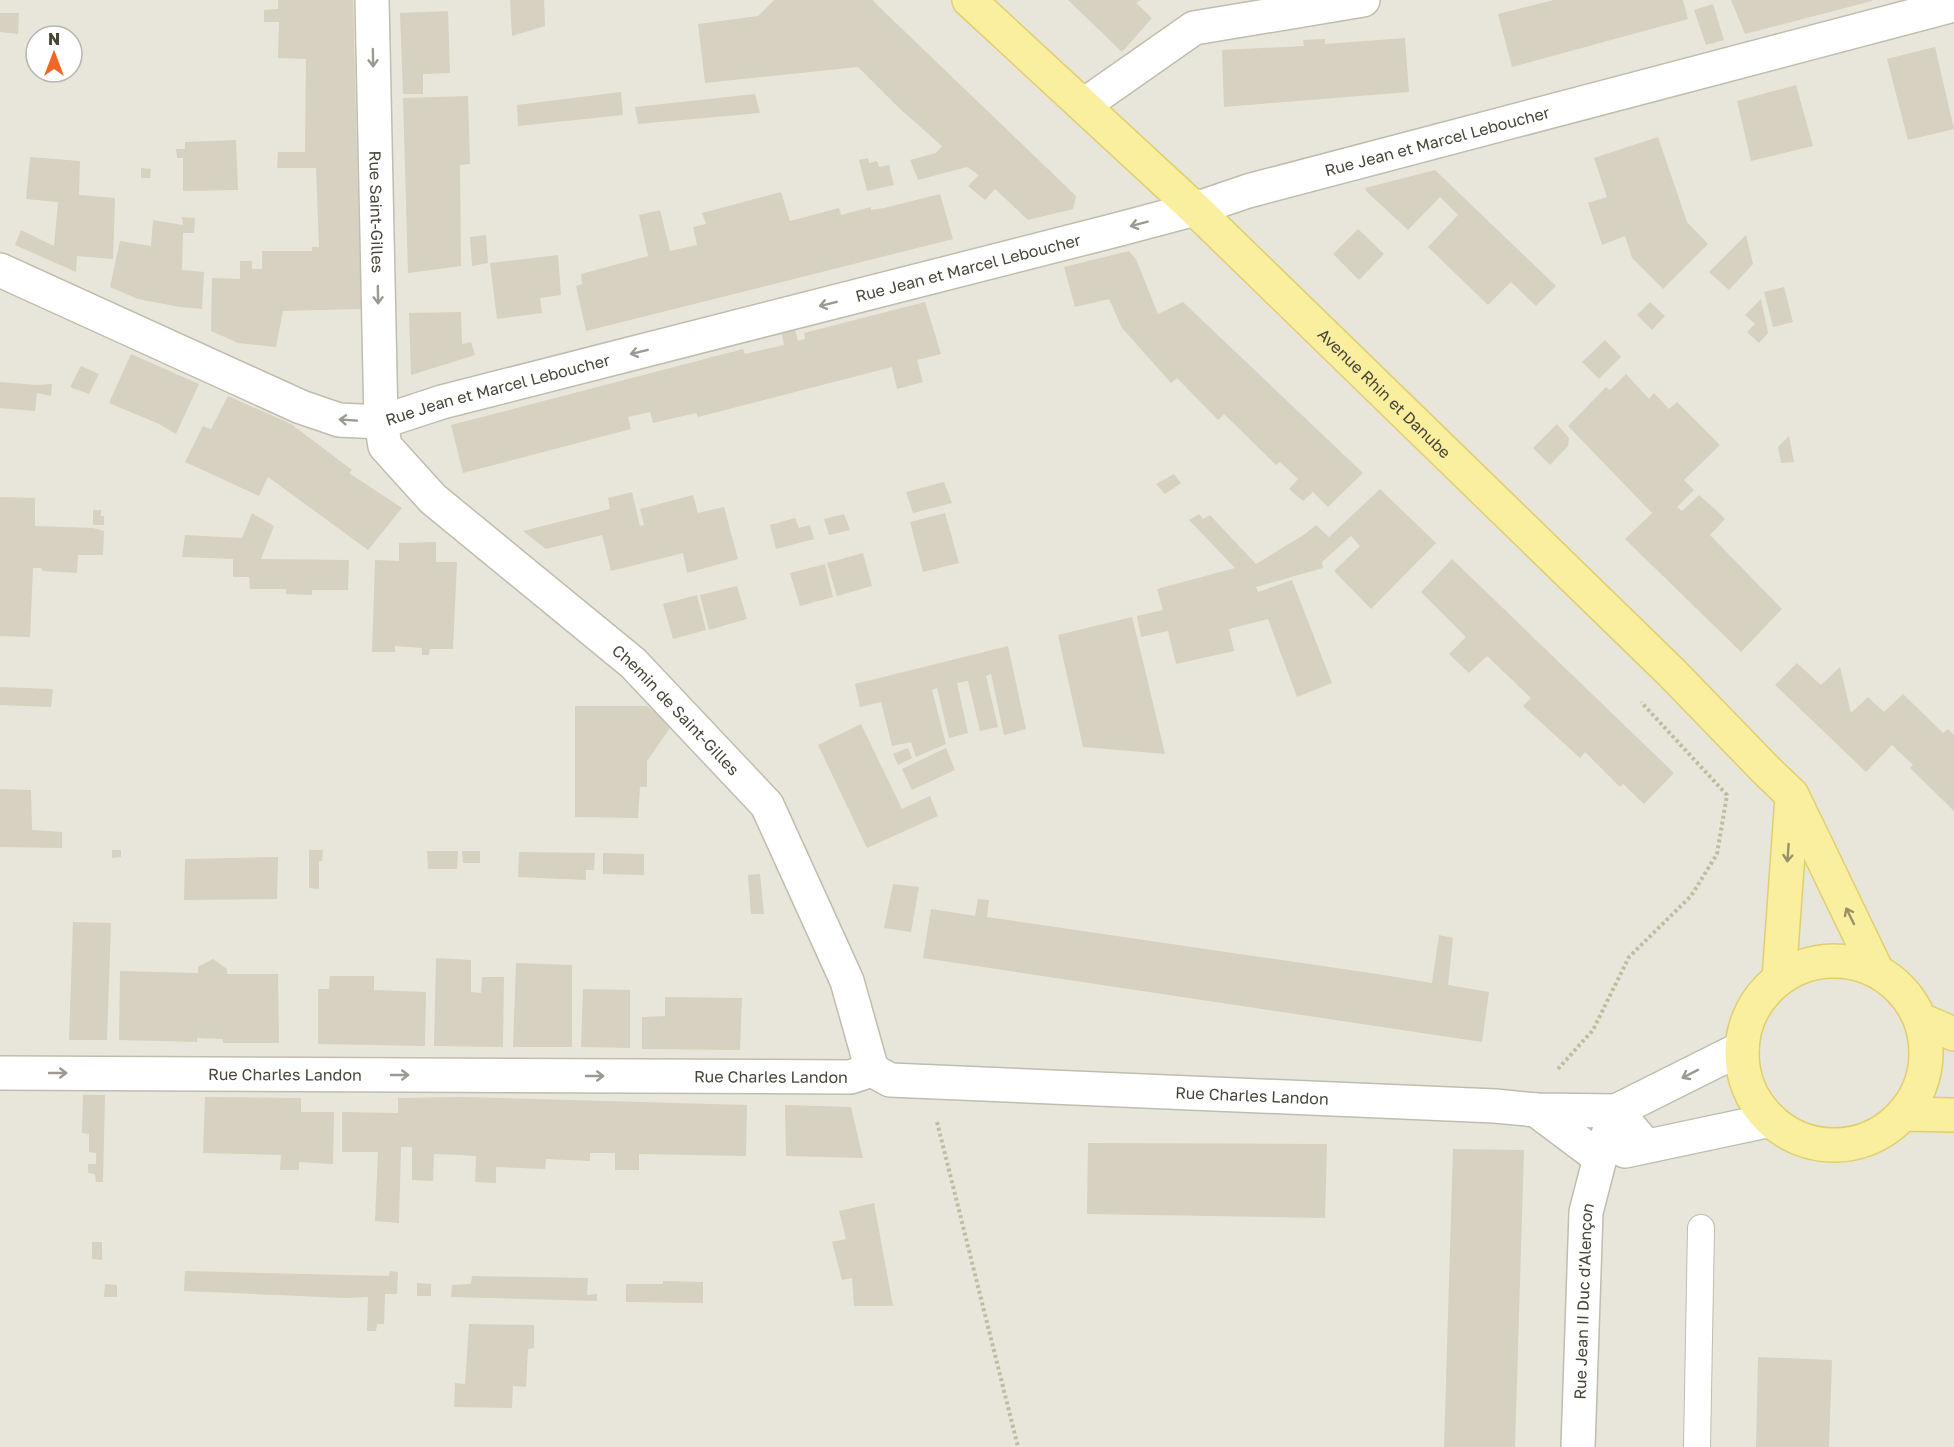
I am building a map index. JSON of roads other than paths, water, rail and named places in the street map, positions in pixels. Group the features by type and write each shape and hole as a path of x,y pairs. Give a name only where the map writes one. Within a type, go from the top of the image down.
{"main road":[{"name":"Avenue Rhin et Danube","path":"969,0 1196,209 1672,673 1792,795 1876,969"},
{"path":"1779,979 1792,795"},
{"path":"1832,961 1876,969 1906,995 1921,1020 1926,1045 1925,1070 1917,1094 1903,1114 1881,1133 1853,1143 1824,1145 1796,1137 1771,1120 1755,1099 1744,1074 1742,1048 1747,1022 1760,998 1779,979 1805,965 1832,961"},
{"path":"1921,1020 1954,1034"},
{"path":"1903,1114 1954,1114"}],"street":[{"name":"Rue Saint-Gilles","path":"372,0 381,422"},
{"path":"1084,105 1194,28 1363,0"},
{"name":"Rue Jean et Marcel Leboucher","path":"0,270 302,407 339,420 381,422 442,402 1196,209 1248,191 1954,5"},
{"name":"Chemin de Saint-Gilles","path":"381,422 385,446 433,499 633,663 767,805 847,981 872,1070"},
{"path":"1646,1146 1616,1111 1742,1048"},
{"name":"Rue Charles Landon","path":"0,1073 850,1077 872,1070 890,1080 1495,1106 1536,1110 1616,1111"},
{"path":"1536,1110 1600,1158 1771,1120"},
{"name":"Rue Jean II Duc d'Alençon","path":"1578,1447 1586,1212 1600,1158 1616,1111"}],"lane":[{"path":"1697,1447 1701,1228"}]}
